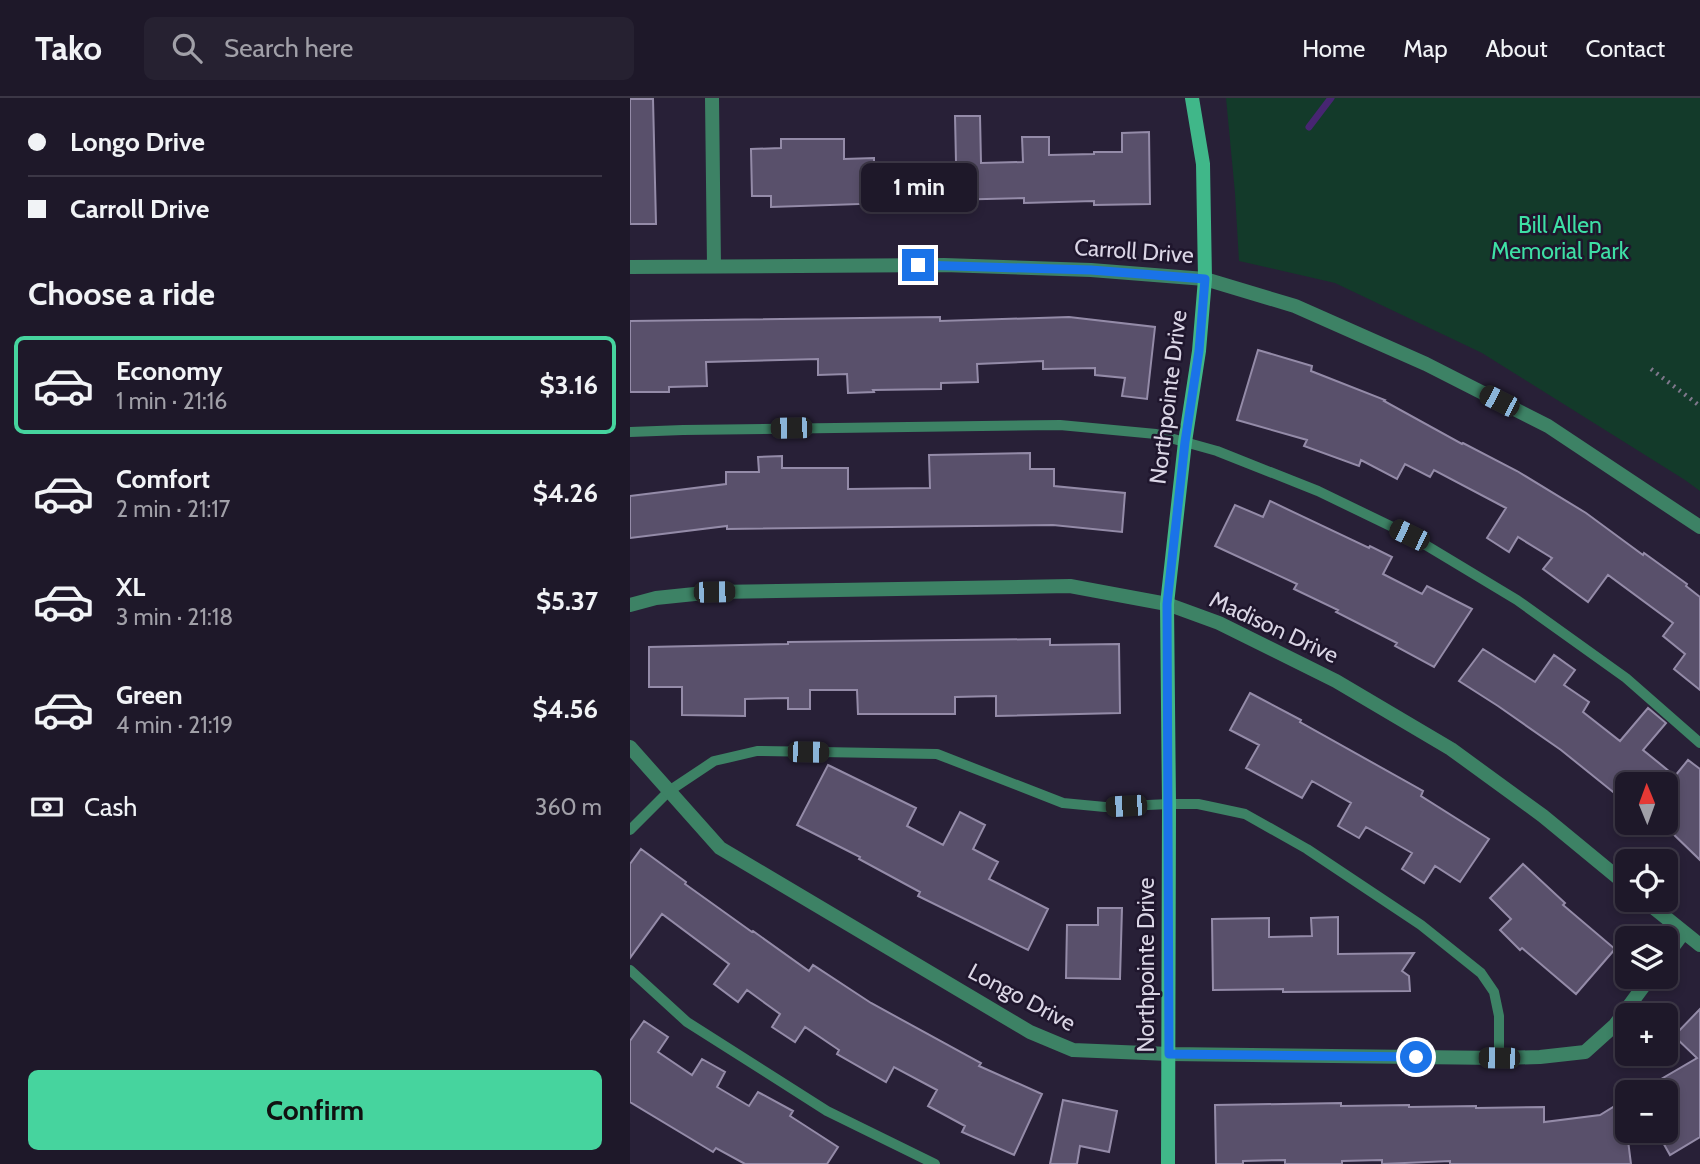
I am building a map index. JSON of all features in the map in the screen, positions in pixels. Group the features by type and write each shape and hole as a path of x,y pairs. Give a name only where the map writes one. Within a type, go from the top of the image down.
{"street":[{"path":"714,98 714,266"},
{"name":"Northpointe Drive","path":"1168,1164 1167,604 1185,442 1199,351 1205,279 1203,164 1192,98"},
{"name":"Carroll Drive","path":"630,267 957,266 1091,270 1205,279 1295,306 1426,364 1548,426 1700,527"},
{"name":"Madison Drive","path":"630,605 656,598 714,592 1070,586 1167,604 1219,623 1336,681 1451,748 1544,816 1615,875"},
{"name":"Longo Drive","path":"630,747 720,848 1030,1032 1073,1049 1169,1054 1540,1057 1585,1052 1615,1025 1641,989"},
{"path":"1660,912 1694,937 1678,948"}],"lane":[{"path":"630,432 1060,425 1156,434 1217,451 1318,491 1409,535 1517,600 1626,678 1700,743"},
{"path":"630,830 669,791 714,761 757,751 937,754 1063,803 1105,807 1198,804 1245,814 1307,849 1421,925 1481,973 1494,992 1499,1016 1499,1058"},
{"path":"630,970 687,1023 827,1111 935,1164"}],"path":[{"path":"1651,369 1700,406"}],"green space":[{"name":"Bill Allen Memorial Park","path":"1226,98 1700,98 1700,491 1482,353 1335,283 1239,261"}],"building":[{"path":"630,99 653,99 656,224 630,224"},
{"path":"955,116 980,116 981,163 1023,162 1022,137 1049,137 1049,155 1094,154 1122,152 1122,133 1149,132 1150,204 1094,205 1094,201 1024,203 1024,198 944,200 945,204 771,207 771,196 752,196 751,149 781,148 781,139 844,139 844,159 874,158 874,164 956,162"},
{"path":"940,317 940,321 1069,317 1155,327 1147,399 1122,396 1125,378 1095,375 1095,368 1043,369 1043,361 977,364 978,382 941,383 941,389 848,393 847,374 818,375 818,359 706,362 707,386 669,387 669,392 630,392 630,321"},
{"path":"1258,350 1312,366 1311,371 1385,400 1462,444 1517,471 1586,513 1687,584 1686,586 1700,597 1700,690 1674,669 1685,654 1663,636 1673,623 1608,575 1588,602 1543,569 1552,558 1518,537 1509,552 1487,538 1506,508 1434,470 1430,477 1405,464 1397,479 1361,460 1359,466 1304,446 1307,440 1237,420"},
{"path":"1030,453 1030,469 1054,469 1054,486 1125,493 1122,532 1053,525 727,529 727,526 630,538 630,496 726,484 726,472 759,472 758,457 782,456 782,468 848,468 848,489 930,488 929,455"},
{"path":"1270,501 1392,557 1383,574 1422,594 1427,586 1472,609 1434,667 1395,646 1397,643 1336,612 1338,610 1294,589 1297,584 1215,546 1235,505 1263,517"},
{"path":"1050,639 1050,645 1119,644 1120,713 996,716 996,696 955,697 955,714 858,714 857,690 810,690 810,709 788,709 788,698 745,699 745,716 682,715 682,687 649,687 649,647 788,642"},
{"path":"1483,649 1535,682 1554,655 1575,670 1564,685 1589,702 1583,712 1620,741 1648,708 1666,723 1643,750 1670,772 1615,772 1615,794 1561,750 1459,681"},
{"path":"1250,693 1423,791 1421,796 1489,839 1460,882 1435,866 1424,883 1402,869 1412,853 1366,827 1359,838 1338,826 1351,803 1312,781 1302,798 1246,768 1259,745 1230,730"},
{"path":"1688,760 1700,769 1700,860 1674,835 1678,835 1678,772"},
{"path":"828,765 916,808 907,826 943,845 960,812 985,825 973,849 998,862 989,879 1048,909 1028,950 918,896 920,892 797,825"},
{"path":"641,849 686,882 685,884 809,971 813,965 871,1003 981,1063 979,1066 1042,1094 1014,1155 962,1132 965,1126 928,1106 937,1090 894,1067 886,1082 837,1054 839,1050 805,1027 795,1042 772,1027 780,1014 747,990 738,1002 714,984 729,964 662,914 630,958 630,864"},
{"path":"1523,864 1565,903 1563,905 1615,949 1576,994 1522,948 1520,950 1500,930 1511,919 1490,898"},
{"path":"1098,908 1122,908 1120,979 1066,978 1067,925 1098,925"},
{"path":"1338,917 1338,954 1414,953 1402,971 1409,976 1410,991 1213,990 1212,919 1269,918 1269,937 1312,936 1311,918"},
{"path":"1700,1009 1700,1137 1670,1155 1663,1143 1678,1143 1678,1080 1659,1080 1697,1058 1678,1040 1678,1032"},
{"path":"644,1021 668,1037 658,1052 692,1075 702,1059 725,1072 717,1087 749,1106 758,1092 793,1111 790,1116 838,1147 827,1164 745,1164 716,1148 713,1152 630,1102 630,1041"},
{"path":"1063,1100 1117,1111 1109,1152 1080,1146 1077,1164 1050,1164"},
{"path":"1341,1103 1341,1106 1544,1107 1544,1122 1600,1115 1615,1106 1615,1143 1628,1143 1631,1164 1450,1164 1450,1161 1382,1164 1382,1160 1342,1161 1342,1164 1285,1164 1285,1160 1216,1164 1215,1105"}],"waterway":[{"path":"1309,127 1331,98"}],"route":[{"path":"918,265 1091,270 1205,279 1199,351 1185,442 1167,604 1169,1054 1416,1057"}]}
